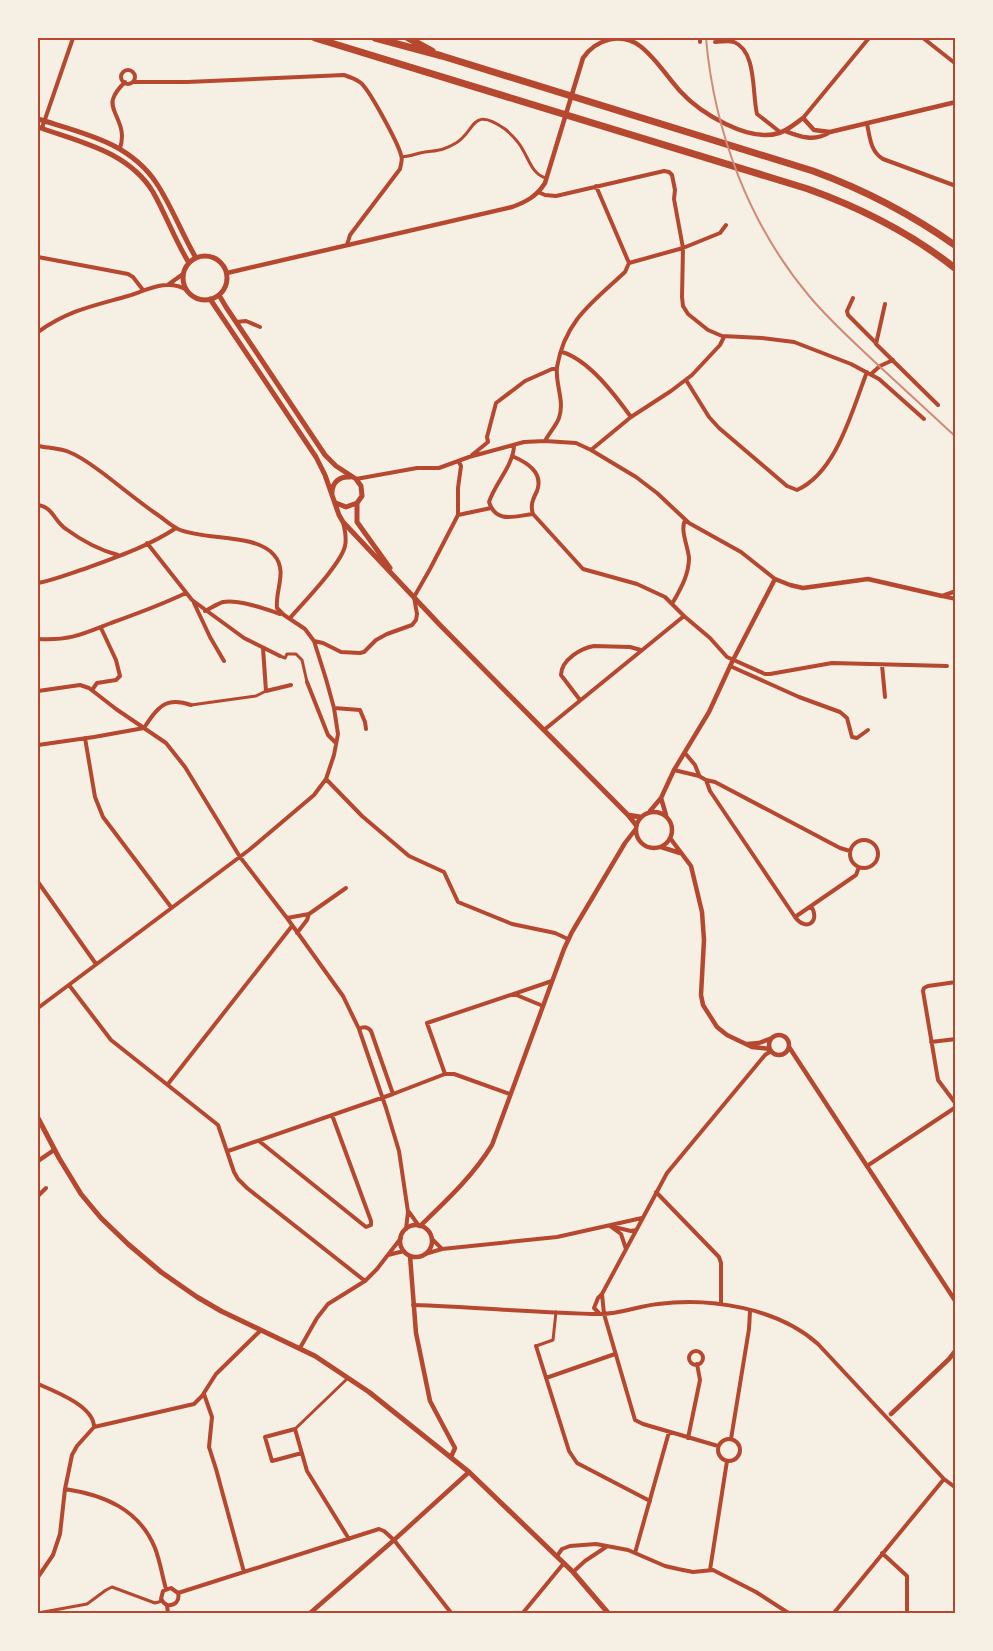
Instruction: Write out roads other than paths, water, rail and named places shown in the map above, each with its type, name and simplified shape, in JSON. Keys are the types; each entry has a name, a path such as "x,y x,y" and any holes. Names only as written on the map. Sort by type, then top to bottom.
{"highway":[{"path":"315,38 808,189 850,205 887,223 956,269"},
{"path":"375,38 442,56 828,177 895,207 956,246"},
{"path":"408,38 442,56"}],"main road":[{"path":"38,119 120,148 139,162 152,176 164,195 196,258"},
{"path":"40,128 106,151 138,172 152,190 189,263"},
{"path":"209,256 215,258 227,273 226,285 219,295 210,299 200,299 187,290 183,274 189,263 196,258 209,256"},
{"path":"219,295 325,455 361,486 362,496 357,503 346,507 335,502"},
{"path":"210,299 316,457 343,522 543,731 628,815 635,828"},
{"path":"332,495 336,481 345,477 353,478"},
{"path":"357,503 357,522 402,584"},
{"path":"628,815 640,817"},
{"path":"38,1118 54,1150 81,1194 128,1244 161,1272 197,1297 221,1311 300,1348 348,1378 452,1457 557,1556 609,1614"}],"street":[{"path":"40,128 73,38"},
{"path":"227,273 512,207 530,199 538,192 546,178 581,62 593,46 601,42 610,39 628,40 643,48 682,93 708,115 756,134 771,134 783,132 803,118 869,38"},
{"path":"922,38 956,64"},
{"path":"715,42 733,42 742,47 750,64 757,114 783,132 807,138 819,138 830,132 956,102"},
{"path":"125,82 122,74 129,70 135,76 133,82"},
{"path":"125,82 187,82 344,75 356,80 366,88 402,157 400,169 350,235 347,245"},
{"path":"120,148 123,130 112,103 125,82"},
{"path":"803,118 814,130 830,132"},
{"path":"402,157 441,151 460,140 472,124 482,120 494,123 511,134 524,151 528,163 546,178"},
{"path":"867,124 873,149 883,159 956,186"},
{"path":"538,192 556,196 664,171 669,172 672,175 675,190 674,199 683,248 683,306 688,314 708,330 724,337 752,337 797,343 851,364 879,379 924,419"},
{"path":"545,441 560,416 557,369 566,336 584,310 625,272 629,263 596,186"},
{"path":"629,263 683,248 720,233 726,225"},
{"path":"38,260 128,274 143,290"},
{"path":"38,332 56,320 82,308 168,284 183,274"},
{"path":"168,284 187,290"},
{"path":"853,298 847,311 848,315 939,405"},
{"path":"876,344 885,304"},
{"path":"236,322 246,321 260,327"},
{"path":"591,450 631,417 686,380 720,345 724,337"},
{"path":"562,352 573,356 588,368 631,417"},
{"path":"686,380 719,428 780,481 797,490 805,486 834,454 869,373 893,360"},
{"path":"353,478 417,468 439,468 469,457 488,442 487,437 495,403 525,381 557,369"},
{"path":"469,457 524,442 576,443 647,485 694,527 741,552 775,579 803,588 868,579 956,599"},
{"path":"38,446 70,452 87,461 176,528 196,534 247,542 269,550 280,564 276,605 284,615"},
{"path":"514,446 512,456 489,502 495,514 501,517 533,514"},
{"path":"512,456 531,466 539,482 531,505 533,514 584,569 637,584 656,592 710,638 727,657 765,674 832,663 947,666"},
{"path":"314,641 342,652 354,653 364,651 382,637 412,626 417,614 414,597 458,515 461,466 459,462"},
{"path":"38,505 49,509 66,530 100,549 118,555"},
{"path":"458,515 491,508"},
{"path":"672,604 687,573 688,558 682,526 685,520"},
{"path":"290,618 343,553 346,536 343,522"},
{"path":"38,583 105,562 176,528"},
{"path":"147,543 186,593 205,611 263,648 285,658 287,654 296,654 302,660 307,682 328,735 336,743"},
{"path":"419,1226 456,1191 490,1149 568,939 640,817 650,812 661,798 674,770 709,712 775,579"},
{"path":"942,596 956,591"},
{"path":"38,639 67,639 87,634 186,593"},
{"path":"192,600 224,661"},
{"path":"38,1008 240,857 314,795 326,779 338,734 334,708 314,641 305,629 284,615 228,602 222,602 205,611"},
{"path":"543,731 684,616"},
{"path":"92,690 97,683 116,680 120,676 116,660 101,628"},
{"path":"580,699 561,675 562,667 569,659 594,646 630,647 641,650"},
{"path":"263,648 266,691"},
{"path":"882,664 885,697"},
{"path":"730,666 799,697 840,712 847,718 852,737 857,738 868,730"},
{"path":"38,691 80,685 92,690 166,743 185,767 240,857 288,918 296,933 343,996 358,1029 399,1151 408,1212 406,1229 388,1255 365,1281 328,1304 300,1348"},
{"path":"38,745 144,728 157,708 177,702 191,705 256,696 291,685"},
{"path":"334,708 360,710 366,729"},
{"path":"85,738 95,797 103,817 171,907"},
{"path":"685,753 699,776"},
{"path":"674,770 715,782 840,848 850,851"},
{"path":"326,779 362,816 409,856 444,872 458,902 512,924 555,933 568,939"},
{"path":"706,780 710,792 798,921 804,924 814,920 815,914 811,906"},
{"path":"661,798 666,816 672,826 670,838 661,847"},
{"path":"650,812 666,816"},
{"path":"635,828 638,839 650,848 661,847 681,853"},
{"path":"670,838 691,866 702,912 704,940 701,995 703,1005 717,1027 729,1037 752,1047 771,1050 778,1055 784,1054 799,1062"},
{"path":"863,840 872,842 877,849 877,858 868,867 859,867 852,862 850,851 855,843 863,840"},
{"path":"625,843 641,843"},
{"path":"795,916 856,875 859,867"},
{"path":"38,882 96,964"},
{"path":"288,918 309,914 346,888"},
{"path":"296,933 309,914"},
{"path":"168,1084 292,926"},
{"path":"445,1074 427,1023 552,981"},
{"path":"866,1167 956,1105 938,1080 924,988 956,982"},
{"path":"69,985 111,1040 218,1125 234,1172 247,1188 365,1281"},
{"path":"513,994 543,1006"},
{"path":"358,1029 366,1027 371,1032 393,1094"},
{"path":"747,1044 759,1043 777,1035 788,1039 789,1047 956,1302"},
{"path":"771,1050 769,1043 772,1038"},
{"path":"931,1042 956,1039"},
{"path":"784,1054 789,1047"},
{"path":"602,1314 595,1311 594,1307 667,1173 771,1050"},
{"path":"228,1151 383,1098 445,1074 454,1074 510,1094"},
{"path":"259,1141 366,1227 369,1227 371,1221 333,1115"},
{"path":"38,1161 54,1150"},
{"path":"38,1196 46,1188"},
{"path":"656,1192 719,1257 721,1304"},
{"path":"408,1212 419,1226"},
{"path":"426,1229 429,1216"},
{"path":"401,1238 400,1243 404,1251 412,1256 442,1249 557,1238 642,1218"},
{"path":"406,1229 411,1226 426,1229 442,1249"},
{"path":"610,1226 636,1230"},
{"path":"610,1226 621,1234 626,1249"},
{"path":"425,1254 431,1246 432,1239"},
{"path":"388,1255 404,1251"},
{"path":"412,1256 416,1333 431,1405 455,1448 452,1457"},
{"path":"602,1294 602,1314 635,1420 718,1446"},
{"path":"413,1305 602,1314 619,1313 673,1302 721,1304 780,1320 805,1334 844,1371 889,1416 944,1479 956,1488"},
{"path":"731,1439 750,1311"},
{"path":"556,1312 553,1340 536,1346 569,1451 573,1459 591,1471 650,1501"},
{"path":"38,1577 52,1555 60,1534 65,1489 74,1450 94,1427 194,1404 216,1374 262,1330"},
{"path":"889,1416 950,1359 956,1350"},
{"path":"546,1378 615,1354"},
{"path":"950,1359 956,1356"},
{"path":"688,1438 700,1380 698,1364"},
{"path":"302,1454 272,1461 265,1437 295,1429 348,1378"},
{"path":"38,1384 63,1395 81,1407 93,1419 94,1427"},
{"path":"204,1393 212,1417 209,1447 244,1572"},
{"path":"295,1429 307,1471 349,1539"},
{"path":"635,1553 669,1432"},
{"path":"718,1446 725,1439 737,1442 740,1452 736,1458 727,1461"},
{"path":"718,1446 719,1455 727,1461"},
{"path":"710,1570 727,1461"},
{"path":"309,1614 469,1472"},
{"path":"832,1614 944,1479"},
{"path":"65,1489 91,1493 104,1498 122,1508 135,1519 153,1544 166,1589"},
{"path":"178,1593 379,1529 394,1540 452,1614"},
{"path":"557,1556 570,1546 591,1544 621,1548 678,1569 693,1572 710,1570 756,1592 790,1614"},
{"path":"573,1572 606,1546"},
{"path":"882,1553 907,1576 907,1614"},
{"path":"522,1614 564,1563"},
{"path":"38,1613 87,1604 112,1587 155,1603 162,1601"},
{"path":"171,1588 178,1593 179,1598 172,1605 167,1605 162,1601 162,1593 166,1589 171,1588"},
{"path":"167,1605 168,1614"}],"railway":[{"path":"706,38 710,73 726,142 752,208 769,239 788,269 826,315 956,437"}]}
